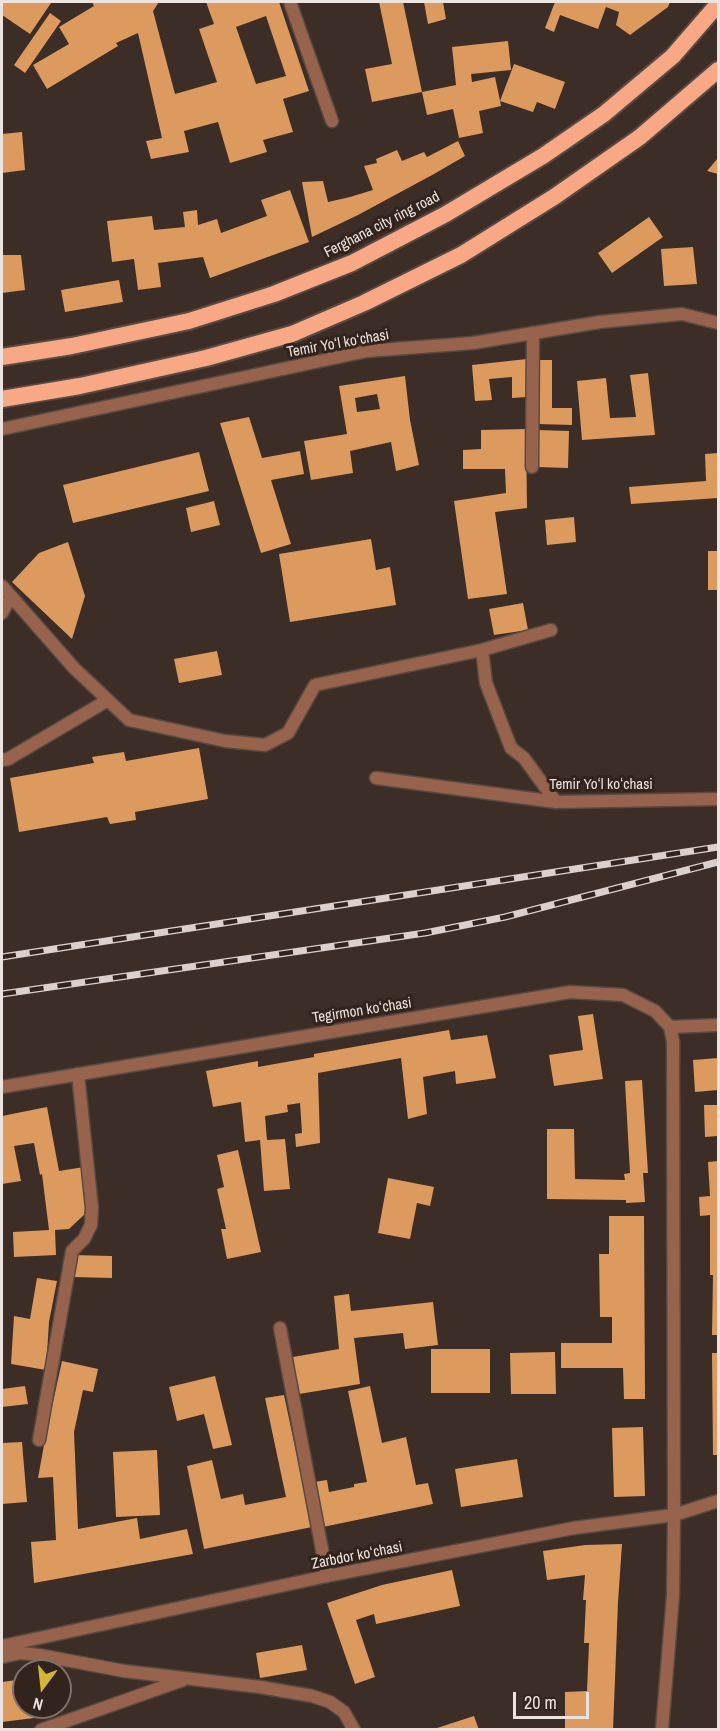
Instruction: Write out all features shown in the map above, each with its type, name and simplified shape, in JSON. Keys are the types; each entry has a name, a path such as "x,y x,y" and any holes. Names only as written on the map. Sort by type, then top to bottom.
{"highway":[{"name":"Ferghana city ring road","path":"2,357 189,321 274,294 352,263 446,214 543,156 604,114 673,56 718,4"},
{"path":"2,399 80,386 206,358 292,334 364,303 461,255 554,197 640,137 718,70"}],"street":[{"path":"290,2 332,121"},
{"name":"Temir Yoʻl koʻchasi","path":"2,429 367,351 473,343 600,322 682,314 718,323"},
{"path":"532,467 533,333"},
{"path":"2,586 74,668 129,720 225,741 266,745 288,733 315,685 482,650 551,630"},
{"path":"2,613 11,596"},
{"path":"482,650 486,683 511,748 524,758 556,802"},
{"path":"2,760 8,759 108,700"},
{"name":"Temir Yoʻl koʻchasi","path":"376,778 556,802 718,799"},
{"name":"Tegirmon koʻchasi","path":"2,1087 570,992 623,995 655,1011 670,1027"},
{"path":"662,1730 673,1595 674,1515 673,1041 670,1027 718,1025"},
{"path":"39,1440 72,1251 84,1239 91,1226 92,1208 78,1074"},
{"path":"280,1328 327,1576"},
{"name":"Zarbdor koʻchasi","path":"2,1646 327,1576 574,1528 674,1515 718,1501"},
{"path":"2,1657 21,1653 39,1655 124,1671 260,1687 312,1696 330,1702 344,1713 354,1730"},
{"path":"42,1730 187,1679"}],"building":[{"path":"2,2 51,3 30,34 2,15"},
{"path":"92,2 159,2 153,11 175,94 217,82 199,29 214,24 206,2 279,2 309,91 283,99 293,132 263,140 267,152 230,163 218,122 184,131 189,152 151,159 146,141 162,138 138,33 116,43 118,46 47,89 33,65 69,44 59,27 94,6","holes":["266,16 286,76 256,84 236,27"]},
{"path":"379,2 403,2 422,92 372,102 365,69 392,64"},
{"path":"424,2 443,2 446,19 428,24"},
{"path":"555,2 670,2 668,7 630,35 616,25 619,12 606,7 598,29 560,15 554,32 545,28"},
{"path":"50,13 61,21 25,73 14,65"},
{"path":"508,41 511,70 471,74 472,82 495,77 500,101 501,106 479,111 483,133 459,138 453,109 427,115 422,92 456,85 452,47"},
{"path":"514,64 565,82 555,109 537,102 533,112 500,101"},
{"path":"22,132 25,170 2,173 2,134"},
{"path":"458,141 465,156 358,215 312,237 302,182 323,181 328,202 350,197 373,190 364,166 377,163 376,159 397,150 402,161 424,152 427,157"},
{"path":"718,158 718,174 707,171"},
{"path":"290,190 309,242 210,278 203,257 158,263 161,287 138,290 134,259 112,262 107,221 152,216 154,230 185,227 183,212 197,210 198,225 217,219 221,233 267,216 261,200"},
{"path":"649,217 663,237 612,273 598,253"},
{"path":"693,247 697,284 664,286 661,249"},
{"path":"2,255 21,255 25,290 2,293"},
{"path":"119,280 123,302 65,312 61,290"},
{"path":"527,359 526,397 512,398 512,377 489,379 492,400 475,401 472,365"},
{"path":"538,360 552,360 552,408 572,408 572,425 537,424"},
{"path":"648,373 655,435 582,440 577,381 606,378 610,418 636,417 630,375"},
{"path":"405,376 410,420 419,465 396,471 391,442 350,451 353,473 311,480 304,441 347,434 339,386","holes":["377,394 380,409 357,412 355,398"]},
{"path":"249,417 262,458 300,451 304,474 271,480 291,544 261,553 220,423"},
{"path":"526,429 527,508 495,512 507,594 468,599 454,501 506,493 505,469 463,469 463,450 481,449 481,430"},
{"path":"537,430 569,431 568,468 537,467"},
{"path":"199,452 209,491 73,523 63,485"},
{"path":"718,453 718,498 631,504 629,487 706,481 705,454"},
{"path":"214,501 220,525 191,532 186,508"},
{"path":"574,517 576,542 547,545 545,520"},
{"path":"371,539 376,570 390,567 396,605 290,622 279,554"},
{"path":"68,542 85,596 72,639 12,582 39,553"},
{"path":"708,551 718,551 718,590 708,590"},
{"path":"523,603 528,630 494,635 489,609"},
{"path":"217,651 222,675 179,683 174,659"},
{"path":"199,748 208,799 135,812 136,820 110,824 107,817 19,832 10,778 94,763 92,757 124,752 126,761"},
{"path":"593,1014 603,1079 554,1086 549,1055 583,1050 578,1016"},
{"path":"449,1030 451,1040 487,1035 496,1078 456,1084 455,1071 423,1077 427,1114 408,1119 401,1058 318,1073 320,1143 296,1147 295,1134 302,1133 300,1103 287,1105 288,1112 265,1116 267,1140 285,1139 290,1189 264,1191 260,1140 245,1142 241,1102 213,1107 206,1071 258,1061 258,1067 314,1057 314,1054"},
{"path":"718,1058 718,1090 695,1092 693,1060"},
{"path":"642,1080 648,1173 643,1173 645,1202 547,1199 547,1129 574,1129 575,1179 625,1180 624,1174 630,1173 625,1081"},
{"path":"704,1105 718,1105 718,1136 705,1137"},
{"path":"47,1107 59,1171 84,1167 86,1213 69,1229 55,1230 56,1255 14,1257 13,1232 49,1230 42,1174 40,1175 34,1143 14,1146 21,1181 2,1184 2,1116"},
{"path":"238,1150 261,1252 227,1259 221,1229 226,1229 217,1189 224,1187 217,1155"},
{"path":"718,1161 718,1335 712,1335 713,1275 710,1275 710,1215 700,1216 699,1197 710,1196 708,1162"},
{"path":"388,1178 434,1187 430,1206 417,1203 410,1239 378,1233"},
{"path":"609,1216 644,1216 645,1399 624,1399 623,1368 561,1368 561,1343 612,1343 612,1317 600,1317 599,1254 609,1254"},
{"path":"73,1255 112,1256 112,1278 73,1277"},
{"path":"37,1278 57,1281 49,1322 46,1370 11,1364 14,1316 30,1319"},
{"path":"349,1294 351,1311 433,1302 438,1345 405,1349 403,1333 354,1338 360,1384 299,1394 293,1357 339,1349 334,1296"},
{"path":"431,1349 490,1349 490,1393 431,1393"},
{"path":"555,1352 556,1394 511,1394 510,1353"},
{"path":"712,1353 718,1353 718,1455 713,1455"},
{"path":"62,1361 98,1369 93,1392 83,1390 74,1432 78,1529 137,1518 140,1539 187,1529 193,1554 34,1583 31,1542 56,1540 53,1477 38,1478"},
{"path":"215,1376 232,1445 213,1449 204,1414 177,1421 169,1387"},
{"path":"25,1386 28,1404 2,1407 2,1389"},
{"path":"370,1386 382,1443 406,1437 416,1485 428,1483 433,1504 323,1527 314,1482 327,1480 329,1492 367,1482 348,1391"},
{"path":"284,1395 312,1527 204,1549 187,1466 212,1460 221,1499 243,1494 245,1505 286,1497 265,1398"},
{"path":"643,1427 645,1496 614,1497 612,1428"},
{"path":"22,1442 27,1502 2,1504 2,1443"},
{"path":"157,1450 160,1515 116,1517 113,1452"},
{"path":"517,1459 523,1497 461,1507 455,1469"},
{"path":"622,1544 613,1730 565,1730 565,1692 587,1691 589,1643 584,1643 585,1575 547,1580 543,1551 585,1545"},
{"path":"452,1570 460,1606 376,1624 374,1614 356,1620 375,1677 355,1684 327,1603 382,1585"},
{"path":"302,1645 307,1670 260,1678 256,1653"},
{"path":"12,1681 12,1719 26,1719 2,1722 2,1682"},
{"path":"474,1716 479,1730 434,1730 434,1729"}],"railway":[{"path":"2,957 718,847"},
{"path":"2,994 425,933 505,917 718,862"}]}
